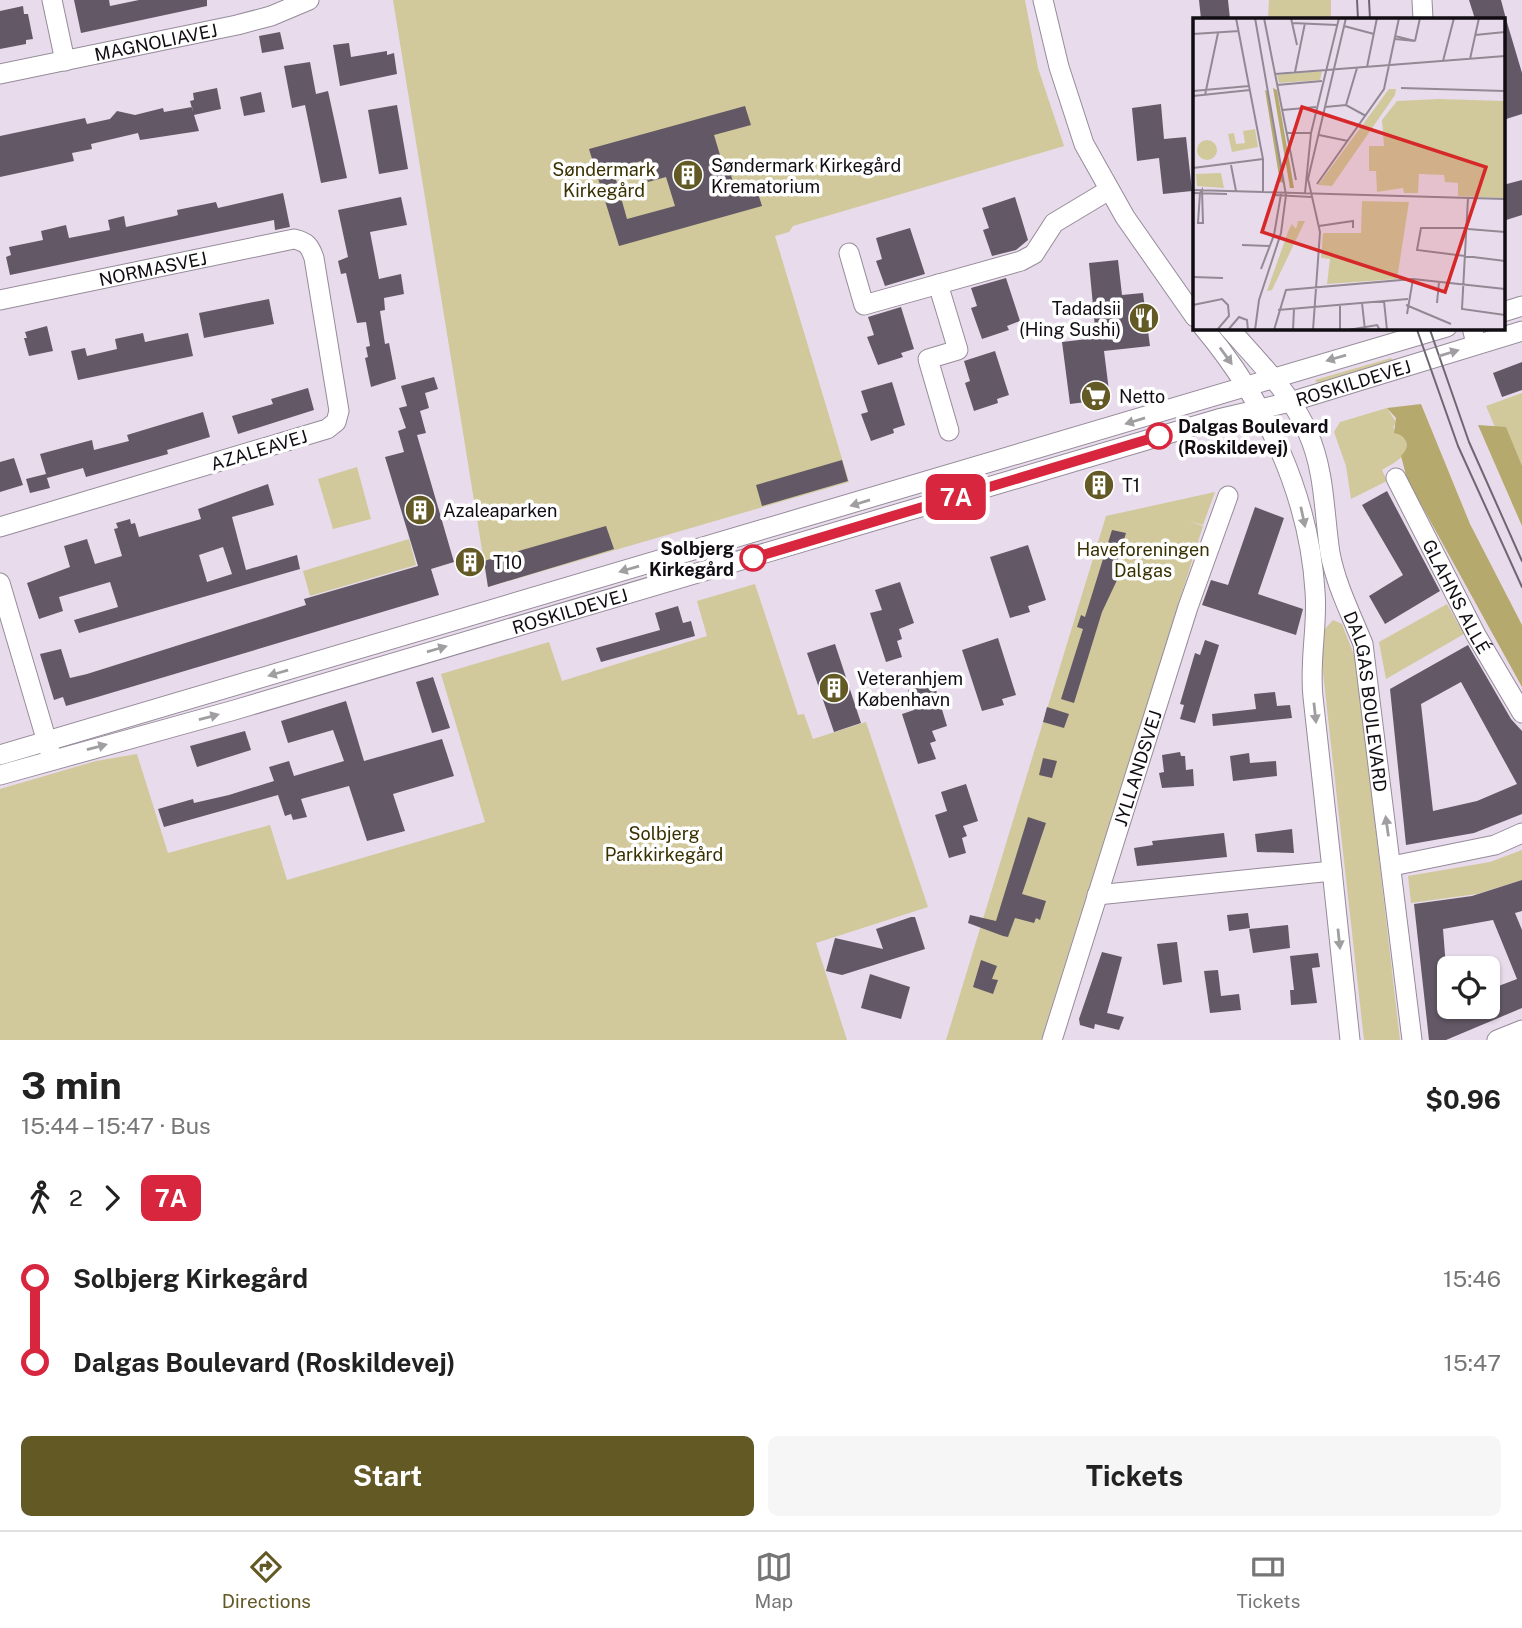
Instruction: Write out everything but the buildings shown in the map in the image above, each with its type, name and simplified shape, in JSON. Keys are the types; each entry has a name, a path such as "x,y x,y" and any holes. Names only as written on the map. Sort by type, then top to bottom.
{"street":[{"path":"52,0 65,61"},
{"name":"MAGNOLIAVEJ","path":"0,74 65,61 309,0"},
{"path":"1043,0 1067,97 1084,144 1108,190 1193,314"},
{"path":"1422,0 1423,18"},
{"path":"849,253 864,305 1021,261 1034,254 1054,223 1108,190"},
{"name":"NORMASVEJ","path":"0,300 294,239 303,241"},
{"name":"AZALEAVEJ","path":"0,527 327,429 336,422 339,411 314,258 310,246 303,241"},
{"path":"1156,258 1193,290"},
{"path":"938,284 958,350 928,359 949,431"},
{"path":"1504,312 1522,306"},
{"name":"DALGAS BOULEVARD","path":"1204,329 1261,409 1290,477 1306,526 1316,593 1312,682 1350,1040"},
{"name":"DALGAS BOULEVARD","path":"1230,329 1290,402 1308,433 1320,471 1331,556 1338,583 1363,644 1412,1040"},
{"name":"ROSKILDEVEJ","path":"0,775 49,750 343,654 1440,329"},
{"name":"ROSKILDEVEJ","path":"0,755 49,750 348,676 1290,402 1474,336 1522,331"},
{"name":"GLAHNS ALLÉ","path":"1396,478 1476,635 1522,713"},
{"name":"JYLLANDSVEJ","path":"1052,1040 1188,607 1228,496"},
{"path":"812,516 819,538"},
{"path":"0,583 49,750"},
{"path":"397,638 403,659"},
{"path":"343,654 348,676"},
{"path":"1392,866 1495,845 1522,833"},
{"path":"1097,895 1332,872"},
{"path":"1497,1040 1522,1030"}],"green space":[{"name":"Søndermark Kirkegård","path":"393,0 1025,0 1038,68 1064,146 793,226 789,232 775,236 849,482 488,587"},
{"path":"1269,0 1331,0 1331,18 1268,18"},
{"path":"1391,358 1393,360 1385,364 1319,385 1315,380"},
{"path":"1522,393 1522,491 1486,406"},
{"path":"1387,408 1396,422 1393,428 1405,438 1406,449 1401,458 1382,470 1387,481 1351,499 1346,466 1334,432 1340,422"},
{"path":"357,467 371,519 333,529 318,479"},
{"name":"Haveforeningen Dalgas","path":"1215,492 1203,525 1189,521 1203,526 1041,1040 946,1040 1106,516"},
{"path":"409,539 416,565 310,596 303,571"},
{"name":"Solbjerg Parkkirkegård","path":"755,584 798,715 804,714 813,739 866,722 928,907 816,943 847,1040 0,1040 0,789 96,761 137,754 168,853 270,825 287,880 485,822 441,674 549,642 562,681 707,636 697,601"},
{"path":"1447,604 1464,634 1386,679 1379,642"},
{"path":"1333,620 1342,624 1356,660 1400,1040 1364,1040 1322,664 1324,630"},
{"path":"1522,850 1522,880 1477,894 1411,903 1408,876 1490,862"}],"shaded area":[{"path":"1421,404 1470,524 1522,625 1522,687 1407,479 1401,456 1407,445 1402,436 1394,433 1396,418 1387,408"},
{"path":"1478,425 1506,427 1522,466 1522,526"}],"tram line":[{"path":"1357,0 1358,18"},
{"path":"1369,0 1370,18"},
{"path":"1417,329 1458,446 1522,587"},
{"path":"1430,329 1469,442 1522,561"}],"bus line":[{"name":"7A","path":"753,558 1159,436"}],"place":[{"name":"Søndermark Kirkegård Krematorium","path":"688,175"},
{"name":"Tadadsii (Hing Sushi)","path":"1144,318"},
{"name":"Netto","path":"1096,396"},
{"name":"Dalgas Boulevard (Roskildevej)","path":"1159,436"},
{"name":"T1","path":"1099,485"},
{"name":"Azaleaparken","path":"420,510"},
{"name":"Solbjerg Kirkegård","path":"753,558"},
{"name":"T10","path":"470,562"},
{"name":"Veteranhjem København","path":"834,688"}]}
